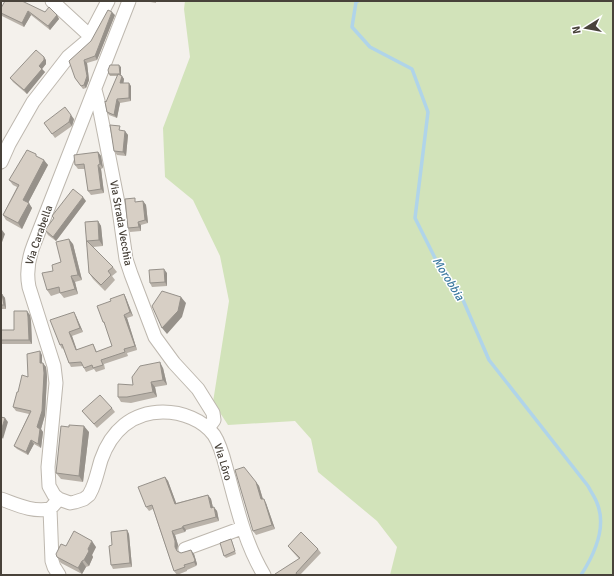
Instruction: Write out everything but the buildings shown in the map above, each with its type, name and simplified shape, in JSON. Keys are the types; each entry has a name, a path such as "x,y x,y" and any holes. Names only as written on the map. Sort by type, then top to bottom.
{"street":[{"path":"52,1 90,35"},
{"path":"1,162 9,144 33,102 68,57 83,45 108,1"},
{"name":"Via Carabella","path":"54,504 48,482 56,376 30,287 27,268 34,244 129,1"},
{"name":"Via Strada Vecchia","path":"95,90 118,204 126,259 130,274 155,338 174,363 198,390 213,413 214,420 208,428"},
{"name":"Via Lôro","path":"1,499 39,511 54,504 76,502 89,495 95,482 100,462 109,442 119,429 132,419 147,414 174,413 190,418 208,428 218,443 242,528 251,551 264,575"},
{"path":"54,504 52,561 59,575"},
{"path":"185,549 242,528"}],"green space":[{"path":"185,1 613,1 613,575 390,575 397,547 377,521 318,472 311,439 295,421 228,425 213,402 229,301 220,256 193,200 165,177 163,128 190,57 184,9"}],"waterway":[{"name":"Morobbia","path":"358,1 356,2 352,27 370,47 412,69 428,112 415,218 435,258 460,293 489,360 588,486 596,501 600,512 600,531 594,550 581,575"}]}
